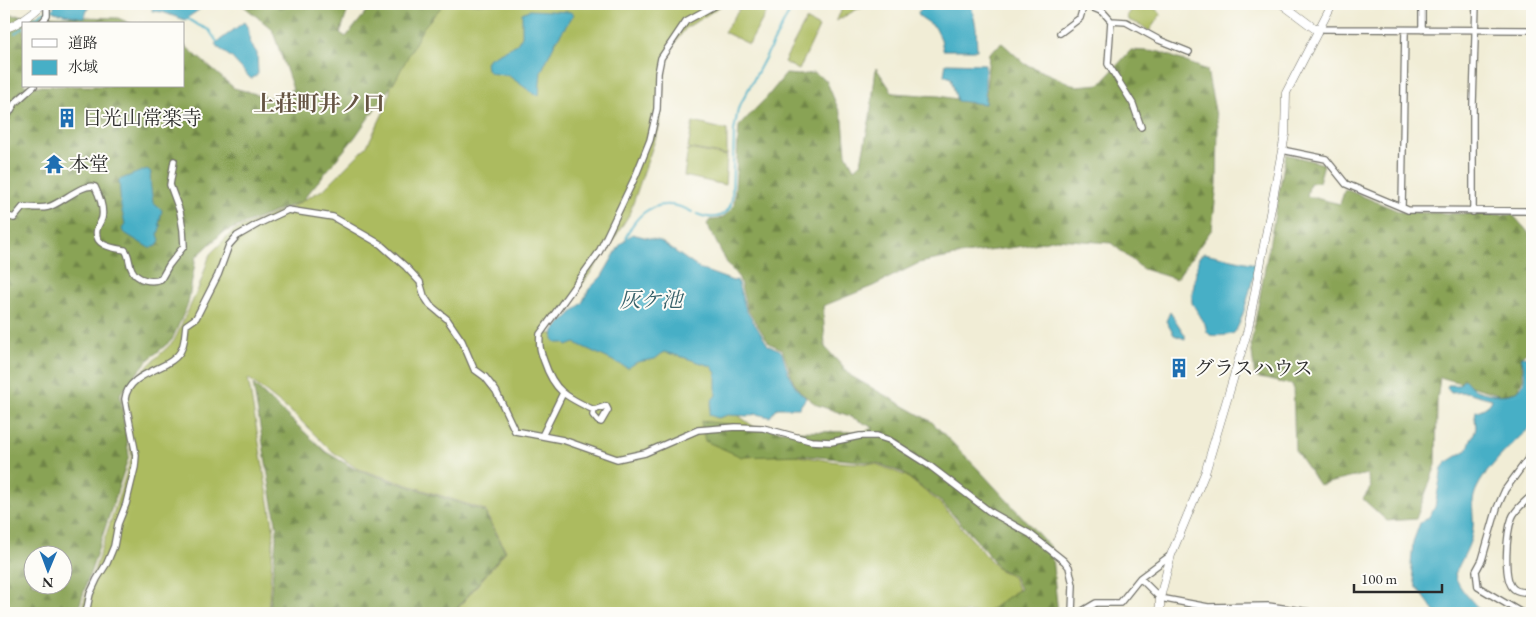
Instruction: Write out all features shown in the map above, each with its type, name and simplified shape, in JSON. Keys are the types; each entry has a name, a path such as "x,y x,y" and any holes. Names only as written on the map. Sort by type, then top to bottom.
{"street":[{"path":"4,29 30,16 43,4"},
{"path":"43,22 47,16 47,4"},
{"path":"594,410 562,393 554,384 539,346 540,334 599,252 636,175 650,140 657,109 658,73 661,58 686,21 717,4"},
{"path":"1060,33 1080,18 1084,4 1104,12 1111,21 1108,64 1133,104 1141,127"},
{"path":"1282,4 1319,30 1532,30"},
{"path":"1160,613 1160,598 1171,555 1205,473 1248,329 1285,135 1286,93 1332,4"},
{"path":"1422,4 1422,30"},
{"path":"1473,212 1473,104 1476,4"},
{"path":"1111,21 1126,22 1159,40 1188,52"},
{"path":"1402,207 1405,30"},
{"path":"4,122 14,103 32,88"},
{"path":"1282,150 1326,159 1346,184 1408,210 1532,211"},
{"path":"4,215 14,218 23,207 47,207 57,204 87,186 95,188 101,202 102,213 102,219 97,228 96,236 109,247 125,250 129,256 132,271 142,278 156,282 161,279 184,246 184,230 180,212 170,185 174,161"},
{"path":"86,613 90,594 114,546 118,524 126,504 135,467 136,455 125,399 126,392 138,378 175,358 182,349 186,325 196,318 233,240 258,224 288,210 333,217 389,251 420,282 424,296 430,305 447,319 462,341 474,369 485,377 496,391 515,431 563,440 617,459 645,453 698,430 736,426 763,428 811,441 831,442 860,436 877,436 889,440 930,466 989,511 1030,534 1064,561 1069,567 1073,586 1072,613"},
{"path":"542,436 562,393"},
{"path":"1522,613 1478,586 1476,572 1482,560 1496,508 1505,490 1532,453"},
{"path":"1532,495 1512,517 1506,569 1507,578 1514,589 1532,592"},
{"path":"1079,613 1096,603 1120,603 1140,578 1171,555"},
{"path":"1140,578 1160,598 1215,607 1238,605 1268,606 1317,613"},
{"path":"1215,607 1222,613"}],"green space":[{"path":"241,4 350,4 340,33 346,37 373,4 444,4 423,28 396,79 355,137 302,201 222,233 196,257 188,304 172,340 148,360 120,394 129,456 77,613 4,613 4,15 118,18 127,22 22,22 22,88 185,88 185,46 234,88 271,98 293,89 272,29"},
{"path":"428,4 724,4 686,28 667,53 659,128 629,215 603,256 546,333 661,349 716,364 723,404 781,447 799,456 838,462 876,464 906,476 941,504 998,569 1013,577 1018,589 989,613 454,613 506,551 485,510 356,468 329,449 296,416 248,378 274,531 268,613 80,613 132,457 122,395 130,383 174,341 199,287 210,254 233,231 289,208 324,189 367,146 387,105 397,58"},
{"path":"743,4 771,4 749,44 724,32"},
{"path":"845,4 877,4 861,7 836,21"},
{"path":"1135,4 1150,6 1161,14 1149,31 1141,25 1128,20 1127,15"},
{"path":"806,20 819,27 799,70 784,62"},
{"path":"1002,43 1025,64 1076,86 1100,84 1131,50 1160,52 1207,70 1218,126 1217,184 1212,229 1176,279 1143,269 1111,243 1056,239 919,263 873,286 823,306 825,347 851,376 932,422 1051,548 1058,613 986,613 1020,589 1014,576 998,568 987,552 941,502 903,473 877,463 800,455 742,457 705,441 701,421 784,431 861,432 874,428 847,415 817,405 801,393 793,381 782,349 769,343 747,309 739,278 727,263 707,224 710,220 724,216 734,205 739,126 786,74 814,73 826,80 843,120 846,154 854,169 861,163 870,117 876,68 893,93 939,96 985,104 989,53"},
{"path":"693,122 727,130 727,155 688,148"},
{"path":"688,149 727,156 725,185 684,176"},
{"path":"1286,154 1324,164 1319,182 1310,183 1307,196 1340,204 1345,189 1401,212 1513,215 1528,232 1532,240 1532,348 1521,356 1523,378 1518,391 1502,395 1440,377 1437,402 1436,465 1416,519 1387,521 1363,499 1371,487 1367,474 1319,485 1295,450 1293,385 1255,377 1251,344"},
{"path":"253,384 326,452 355,469 484,511 505,551 453,613 269,613 277,529"}],"water":[{"path":"54,4 88,4 89,6 84,18 54,12"},
{"path":"153,4 205,4 185,20 162,12 152,11"},
{"path":"927,4 971,4 976,27 977,50 943,50 941,39 935,27 919,16 918,12"},
{"path":"529,10 570,12 574,14 556,41 541,72 539,95 534,94 509,76 490,73 486,63 488,59 517,44 522,36 522,13"},
{"path":"244,22 248,28 250,43 257,53 258,74 251,79 232,58 215,44"},
{"path":"946,63 985,64 985,104 957,101 951,78 944,75"},
{"path":"147,169 151,172 150,184 153,203 162,210 158,234 160,240 157,246 149,248 123,232 122,229 125,224 121,207 119,180"},
{"name":"灰ケ池","path":"632,234 660,241 700,269 733,281 737,280 746,310 768,345 780,350 797,389 806,398 799,408 777,408 770,417 756,414 748,416 728,415 718,418 709,415 712,400 716,395 716,373 711,366 664,352 655,359 637,362 628,368 575,343 567,346 564,343 557,343 553,339 554,330 582,303 589,289 602,276 620,245"},
{"path":"1204,253 1255,264 1244,311 1237,329 1232,334 1222,336 1210,335 1192,303 1198,261 1199,257"},
{"path":"1170,312 1185,335 1185,339 1174,335 1166,321"},
{"path":"1521,356 1532,357 1532,426 1499,458 1477,487 1473,500 1471,539 1455,574 1462,590 1482,613 1436,613 1416,586 1411,565 1413,542 1420,523 1428,518 1435,507 1442,468 1446,463 1467,450 1476,428 1476,411 1486,407 1492,399 1466,392 1451,393 1447,388 1448,385 1459,385 1464,379 1474,389 1482,392 1496,395 1511,394 1521,387 1524,380"}],"waterway":[{"path":"31,22 42,13 55,9"},
{"path":"697,214 708,217 719,216 724,214 730,206 732,199 734,131 738,109 791,9"},
{"path":"185,17 209,30 217,42"},
{"path":"15,33 22,28"},
{"path":"629,240 626,237 631,227 645,212 653,208 661,205 671,205 692,212"}],"place":[{"name":"日光山常楽寺","path":"67,118"},
{"name":"本堂","path":"54,164"},
{"name":"グラスハウス","path":"1179,368"}],"district":[{"name":"上荘町井ノ口","path":"319,103"}]}
